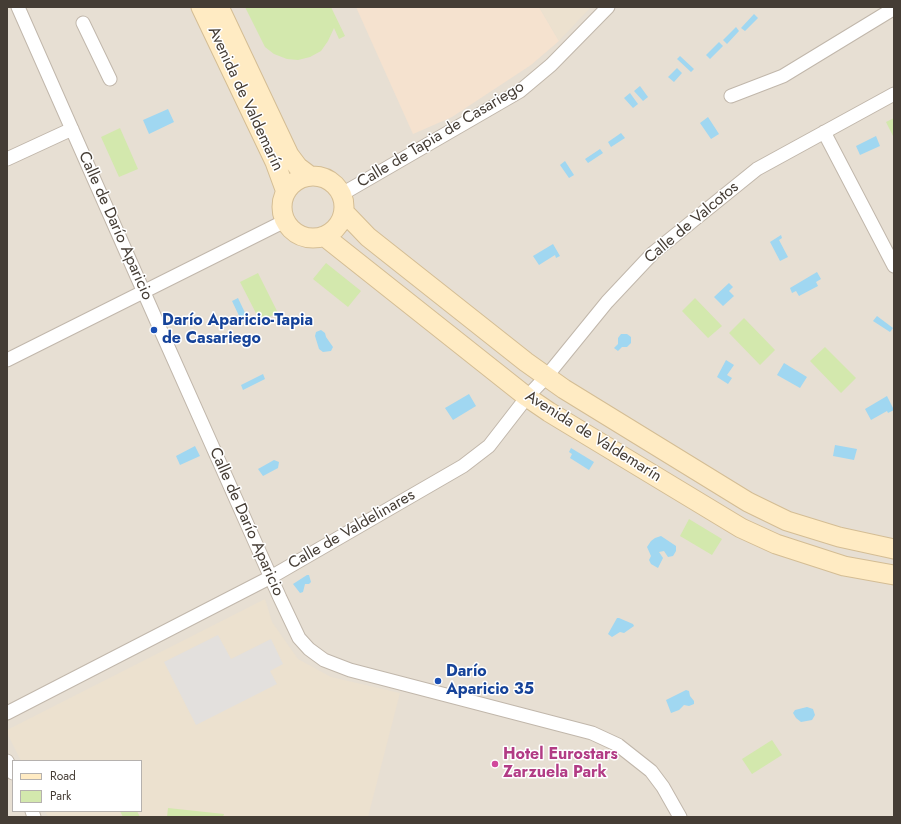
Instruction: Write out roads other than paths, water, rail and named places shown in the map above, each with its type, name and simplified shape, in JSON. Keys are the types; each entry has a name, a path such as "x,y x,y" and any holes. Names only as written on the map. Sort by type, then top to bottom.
{"street":[{"name":"Calle de Darío Aparicio","path":"18,7 299,638 309,649 324,660 350,670 592,733 618,745 650,771 663,787 680,817"},
{"name":"Avenida de Valdemarín","path":"201,7 275,162 286,192"},
{"name":"Avenida de Valdemarín","path":"219,7 289,155 298,167 310,176"},
{"name":"Calle de Tapia de Casariego","path":"343,203 520,91 551,65 608,7"},
{"path":"731,96 782,76 893,9"},
{"path":"83,23 110,79"},
{"name":"Calle de Valcotos","path":"527,397 546,377 607,302 653,253 757,169 894,94"},
{"path":"7,159 72,129"},
{"path":"824,132 894,266"},
{"path":"310,176 323,178 331,182 343,203 339,226 333,232 324,236 312,238 298,234 285,220 282,210 286,192 296,181 310,176"},
{"name":"Avenida de Valdemarín","path":"343,203 368,237 546,377 564,389 748,502 787,521 839,537 894,549"},
{"path":"7,360 285,220"},
{"name":"Avenida de Valdemarín","path":"324,236 527,397 549,412 741,528 776,544 844,566 894,575"},
{"name":"Calle de Valdelinares","path":"7,713 271,577 464,466 489,446 527,397"},
{"path":"7,761 12,771"}],"water":[{"path":"754,14 758,18 745,31 741,28"},
{"path":"736,27 739,31 727,44 723,40"},
{"path":"719,42 723,46 710,59 706,55"},
{"path":"680,56 694,69 691,72 677,59"},
{"path":"677,68 682,73 674,82 668,77"},
{"path":"640,86 648,97 643,101 634,91"},
{"path":"630,93 638,104 633,108 624,98"},
{"path":"168,109 174,122 149,134 143,120"},
{"path":"708,117 719,134 711,139 700,123"},
{"path":"621,133 625,138 611,147 608,142"},
{"path":"876,136 880,146 860,155 856,146"},
{"path":"600,149 603,153 588,163 585,159"},
{"path":"565,161 574,175 569,178 560,165"},
{"path":"781,235 782,238 779,240 788,257 780,261 770,242"},
{"path":"553,244 560,256 556,258 555,255 539,265 533,256"},
{"path":"817,272 821,279 816,282 818,286 799,296 796,291 792,293 790,288"},
{"path":"729,283 733,287 729,291 734,296 723,306 714,297"},
{"path":"238,298 248,319 242,322 232,301"},
{"path":"877,316 893,328 890,332 873,321"},
{"path":"321,330 325,333 333,347 331,351 323,352 319,349 315,336 316,332"},
{"path":"621,334 627,334 631,337 631,343 627,347 622,347 618,351 614,348 618,344 618,338"},
{"path":"726,360 734,365 727,375 732,378 728,384 717,377"},
{"path":"784,363 807,377 800,388 777,375"},
{"path":"263,374 265,379 243,390 241,385"},
{"path":"469,394 476,406 453,420 445,408"},
{"path":"887,396 894,410 888,413 887,411 871,420 865,409"},
{"path":"835,445 857,449 854,460 833,456"},
{"path":"195,446 200,456 180,465 176,456"},
{"path":"571,448 594,462 589,470 570,458 572,454 569,452"},
{"path":"274,460 279,462 278,468 263,476 258,469"},
{"path":"661,536 676,546 676,551 673,556 668,557 664,551 659,552 663,558 658,568 651,564 649,560 651,556 647,547 651,541"},
{"path":"309,575 311,582 309,584 305,584 303,592 300,593 293,584"},
{"path":"617,618 633,624 634,626 624,633 620,632 612,637 608,634"},
{"path":"686,690 689,691 694,704 689,706 684,705 679,710 671,713 666,700"},
{"path":"807,707 813,709 815,715 812,720 801,722 793,713 795,710"}],"place":[{"name":"Darío Aparicio-Tapia de Casariego","path":"154,330"},
{"name":"Darío Aparicio 35","path":"438,681"},
{"name":"Hotel Eurostars Zarzuela Park","path":"495,764"}]}
